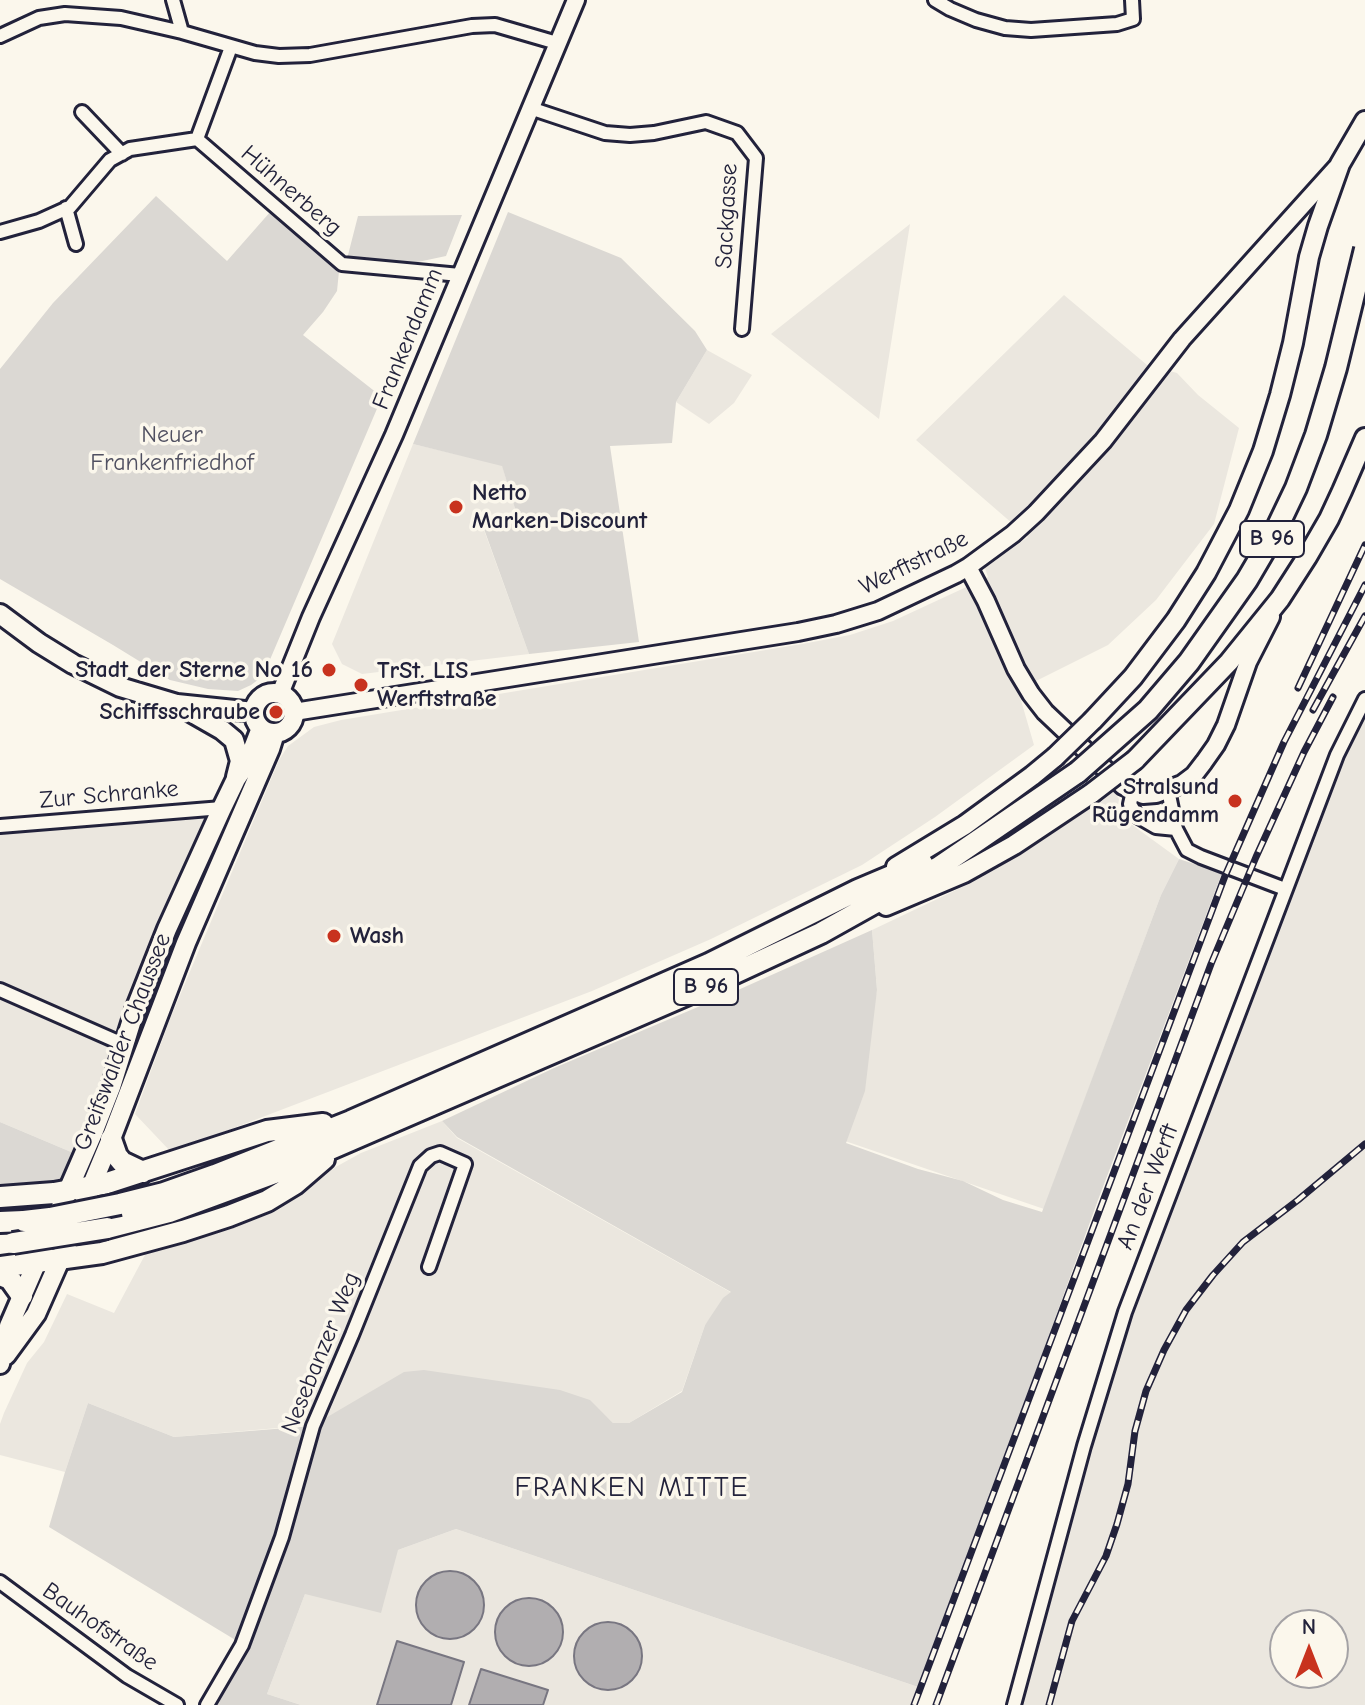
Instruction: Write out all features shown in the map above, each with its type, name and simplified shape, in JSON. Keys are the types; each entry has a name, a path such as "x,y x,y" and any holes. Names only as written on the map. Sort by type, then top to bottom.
{"highway":[{"name":"B 96","path":"7,1243 107,1228 211,1198 336,1148 642,1015 821,933 939,867 1078,772 1148,710 1189,662 1247,580 1274,534 1316,435 1365,249"},
{"name":"B 96","path":"0,1222 50,1218 120,1204 203,1180 351,1121 709,964 858,890 942,855 1002,825"},
{"path":"0,1197 91,1187 267,1131 351,1121"},
{"path":"111,1139 122,1162 143,1172"},
{"path":"0,1267 102,1253 229,1216 267,1201 295,1184 336,1148"},
{"path":"0,1275 10,1279 22,1296"}],"main road":[{"name":"Werftstraße","path":"1340,164 1365,121"},
{"path":"858,890 965,825 1055,757 1133,677 1176,620 1206,573 1239,510 1259,461 1293,343 1313,241 1340,164"},
{"path":"821,933 964,873 1014,845 1135,760 1229,662 1280,599 1329,519 1365,438"},
{"path":"0,614 39,643 120,687 283,731 293,720 290,701 274,693 263,697 255,706 263,724"},
{"path":"177,704 234,740 240,761 236,779"},
{"name":"Greifswalder Chaussee","path":"1,1362 9,1326 111,1087 135,1010 167,929 263,724"},
{"name":"Greifswalder Chaussee","path":"1,1362 36,1314 111,1139 186,943 261,770 263,724"}],"street":[{"path":"173,0 182,32"},
{"name":"Frankendamm","path":"280,694 311,617 394,435 576,0"},
{"path":"935,0 964,15 1005,28 1031,30 1117,24 1133,19 1132,0"},
{"path":"0,36 39,18 65,14 121,18 255,53 279,56 310,55 472,26 495,25 557,43"},
{"path":"0,232 39,221 66,208 110,160 130,149 197,139 231,47"},
{"name":"Sackgasse","path":"530,108 605,133 654,133 706,122 737,133 756,158 742,329"},
{"path":"82,112 122,154"},
{"name":"Hühnerberg","path":"197,139 342,264 460,275"},
{"name":"Werftstraße","path":"294,712 836,624 878,611 968,567 1036,513 1103,441 1182,339 1340,164"},
{"path":"66,208 76,244"},
{"path":"968,567 1031,694 1045,712 1123,786 1143,795 1156,794 1182,784 1194,775 1216,745 1248,662 1280,599"},
{"name":"An der Werft","path":"1014,1705 1084,1446 1125,1312 1337,755 1365,699"},
{"path":"1168,790 1176,829 1187,850 1285,889"},
{"path":"1133,791 1130,804 1137,816 1156,827 1176,829"},
{"name":"Zur Schranke","path":"0,826 222,808"},
{"path":"0,990 125,1045"},
{"name":"Nesebanzer Weg","path":"207,1705 242,1645 282,1537 313,1426 420,1166 440,1153 465,1164 429,1267"},
{"name":"Bauhofstraße","path":"0,1582 127,1676 177,1705"}],"shaded area":[{"path":"910,224 879,419 771,334"},
{"path":"1064,295 1147,365 1177,373 1198,395 1239,428 1214,524 1156,600 1108,645 1018,690 1034,745 935,817 862,865 711,939 592,991 171,1152 135,1114 170,1019 279,760 288,746 314,727 341,720 850,635 893,621 988,577 985,568 1028,537 916,440"},
{"path":"707,350 752,375 734,403 709,424 676,402"},
{"path":"413,444 502,465 517,515 484,530 529,654 362,674 342,664 332,644"},
{"path":"1365,699 1365,1705 1014,1705 1125,1312"},
{"path":"1112,789 1119,799 1117,812 1179,859 1161,895 1044,1209 845,1141 877,990 872,930 973,882"},
{"path":"222,808 83,1157 0,1122 0,826"},
{"path":"442,1121 457,1138 732,1293 705,1325 682,1391 629,1423 613,1423 590,1401 174,1437 88,1403 65,1472 0,1455 0,1424 4,1413 27,1363 44,1342 67,1294 114,1313 146,1253 273,1209 361,1153"},
{"path":"456,1529 921,1688 914,1705 301,1705 267,1694 305,1594 398,1550"},
{"path":"443,1571 457,1571 469,1576 479,1586 484,1605 479,1624 469,1634 457,1639 443,1639 431,1634 421,1624 416,1612 416,1598 421,1586 431,1576"},
{"path":"522,1598 536,1598 548,1603 558,1613 563,1632 558,1651 548,1661 536,1666 522,1666 510,1661 500,1651 495,1639 495,1625 500,1613 510,1603"},
{"path":"601,1622 615,1622 627,1627 637,1637 642,1656 637,1675 627,1685 615,1690 601,1690 589,1685 579,1675 574,1663 574,1649 579,1637 589,1627"},
{"path":"397,1641 464,1662 451,1705 377,1705"},
{"path":"481,1669 548,1690 543,1705 469,1705"}],"green space":[{"name":"Neuer Frankenfriedhof","path":"156,196 227,261 271,211 339,271 337,291 303,335 382,397 263,676 238,691 208,689 170,680 0,579 0,369 53,303"},
{"path":"508,212 621,258 695,331 707,350 676,402 672,443 610,446 639,642 529,654 484,529 517,515 502,466 413,444"},
{"path":"462,215 446,256 399,266 347,259 358,216"},
{"path":"1179,859 1222,873 1098,1200 921,1688 456,1529 398,1550 381,1613 305,1594 267,1694 301,1705 207,1705 242,1644 49,1527 88,1403 174,1437 312,1426 404,1372 424,1370 560,1390 590,1400 613,1423 629,1423 682,1392 705,1325 723,1298 731,1292 457,1137 442,1121 554,1068 872,930 877,990 865,1091 846,1143 918,1169 963,1181 1003,1200 1042,1212 1161,895"},
{"path":"0,1122 83,1157 69,1191 0,1197"}],"railway":[{"path":"1298,688 1365,545"},
{"path":"914,1705 1225,876 1284,742 1365,585"},
{"path":"1313,710 1365,616"},
{"path":"936,1705 1211,964 1256,857 1333,697"},
{"path":"1049,1705 1072,1621 1106,1556 1117,1524 1146,1391 1186,1310 1243,1242 1365,1144"}],"place":[{"name":"Netto Marken-Discount","path":"456,507"},
{"name":"Stadt der Sterne No 16","path":"329,670"},
{"name":"TrSt. LIS Werftstraße","path":"361,685"},
{"name":"Schiffsschraube","path":"276,712"},
{"name":"Stralsund Rügendamm","path":"1235,801"},
{"name":"Wash","path":"334,936"}],"district":[{"name":"FRANKEN MITTE","path":"632,1488"}]}
